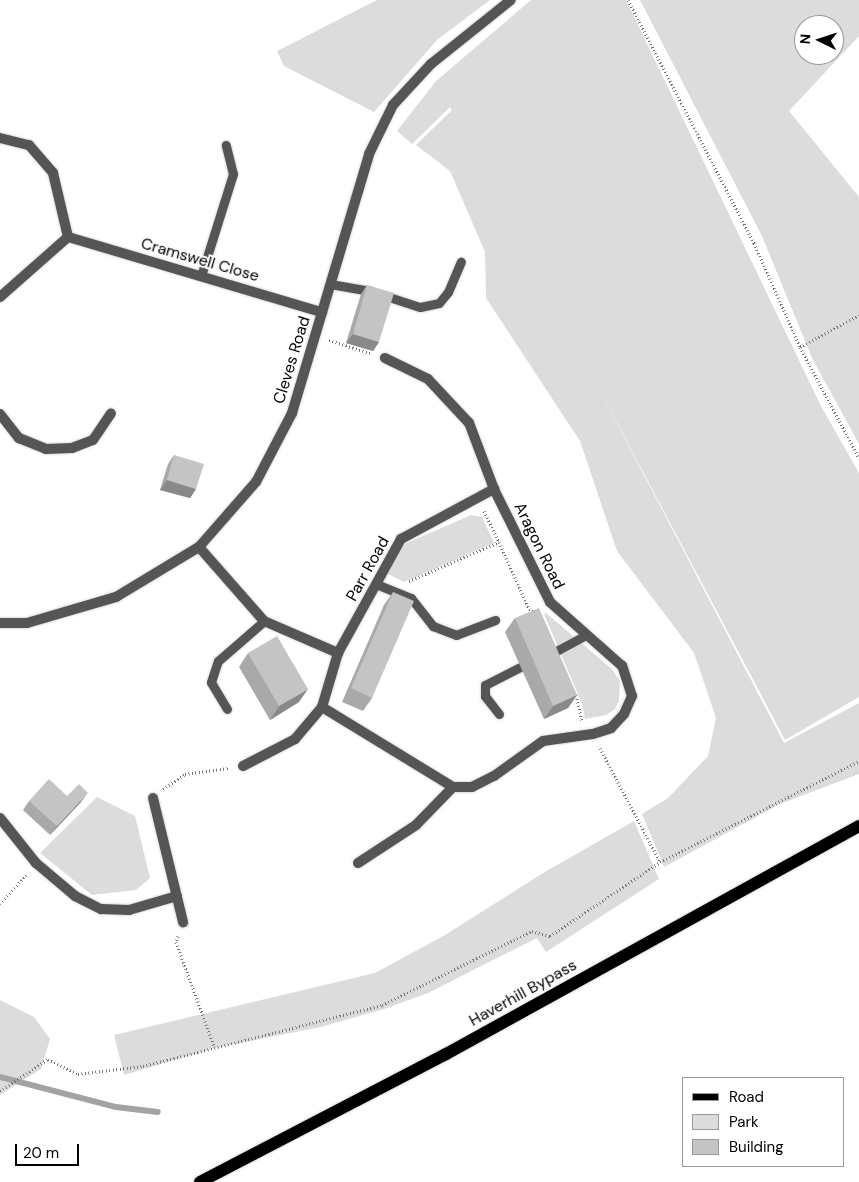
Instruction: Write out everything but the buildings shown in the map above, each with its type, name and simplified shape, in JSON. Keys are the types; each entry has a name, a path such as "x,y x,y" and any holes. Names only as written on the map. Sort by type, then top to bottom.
{"main road":[{"name":"Haverhill Bypass","path":"200,1182 446,1054 859,826"}],"street":[{"name":"Cleves Road","path":"0,622 27,623 116,597 199,547 256,482 292,413 369,154 393,105 431,64 511,0"},
{"path":"0,138 29,145 53,173 68,237 0,297"},
{"name":"Cramswell Close","path":"68,237 322,312"},
{"name":"Aragon Road","path":"385,358 428,379 470,423 494,489 550,602 622,666 632,696 624,714 611,728 593,734 543,741 494,776 472,787 453,787"},
{"path":"0,414 19,438 46,449 72,448 93,440 111,413"},
{"name":"Parr Road","path":"243,766 295,739 322,707 338,653 401,539 494,489"},
{"path":"199,547 264,621 338,653"},
{"path":"322,707 453,787 416,825 358,862"},
{"path":"153,798 183,922"},
{"path":"0,818 36,863 75,896 101,909 129,910 177,896"}],"lane":[{"path":"201,276 233,174 226,145"},
{"path":"392,298 420,307 439,303 448,292 461,262"},
{"path":"330,284 370,291"},
{"path":"376,584 411,598 433,626 456,635 494,620"},
{"path":"227,709 212,682 218,661 264,621"},
{"path":"546,656 586,635"},
{"path":"499,714 485,696 485,685 520,667"}],"path":[{"path":"628,0 754,243 800,347 859,458"},
{"path":"800,347 859,315"},
{"path":"315,335 385,358"},
{"path":"478,498 499,542"},
{"path":"593,734 660,862"},
{"path":"0,1091 48,1059 78,1074 143,1066 214,1046 382,1005 458,970 532,931 550,936 660,862 859,761"},
{"path":"153,798 185,774 243,766"},
{"path":"0,904 36,863"},
{"path":"183,922 176,942 214,1046"}],"green space":[{"path":"377,0 490,0 437,40 374,112 284,66 277,51"},
{"path":"531,0 626,0 821,406 859,473 859,697 785,740 589,370 784,743 859,703 859,774 780,804 664,867 642,814 668,798 708,756 716,718 694,653 617,551 580,441 486,298 485,252 450,171 416,145 452,110 450,107 412,144 397,131 436,81"},
{"path":"640,0 859,0 859,36 844,52 844,15 794,15 794,65 832,65 789,111 859,197 859,444 812,358 762,236"},
{"path":"471,515 482,517 494,543 404,582 386,573 405,544"},
{"path":"546,613 612,669 620,681 619,701 615,709 606,715 585,719 582,704 544,614"},
{"path":"97,797 135,816 150,878 136,890 92,895 40,853"},
{"path":"634,821 659,879 546,952 537,938 428,993 384,1009 321,1027 215,1048 124,1075 114,1035 375,973 445,935 543,873"},
{"path":"0,1000 34,1017 50,1039 41,1069 0,1095"}],"waterway":[{"path":"0,1077 116,1107 158,1112"}]}
